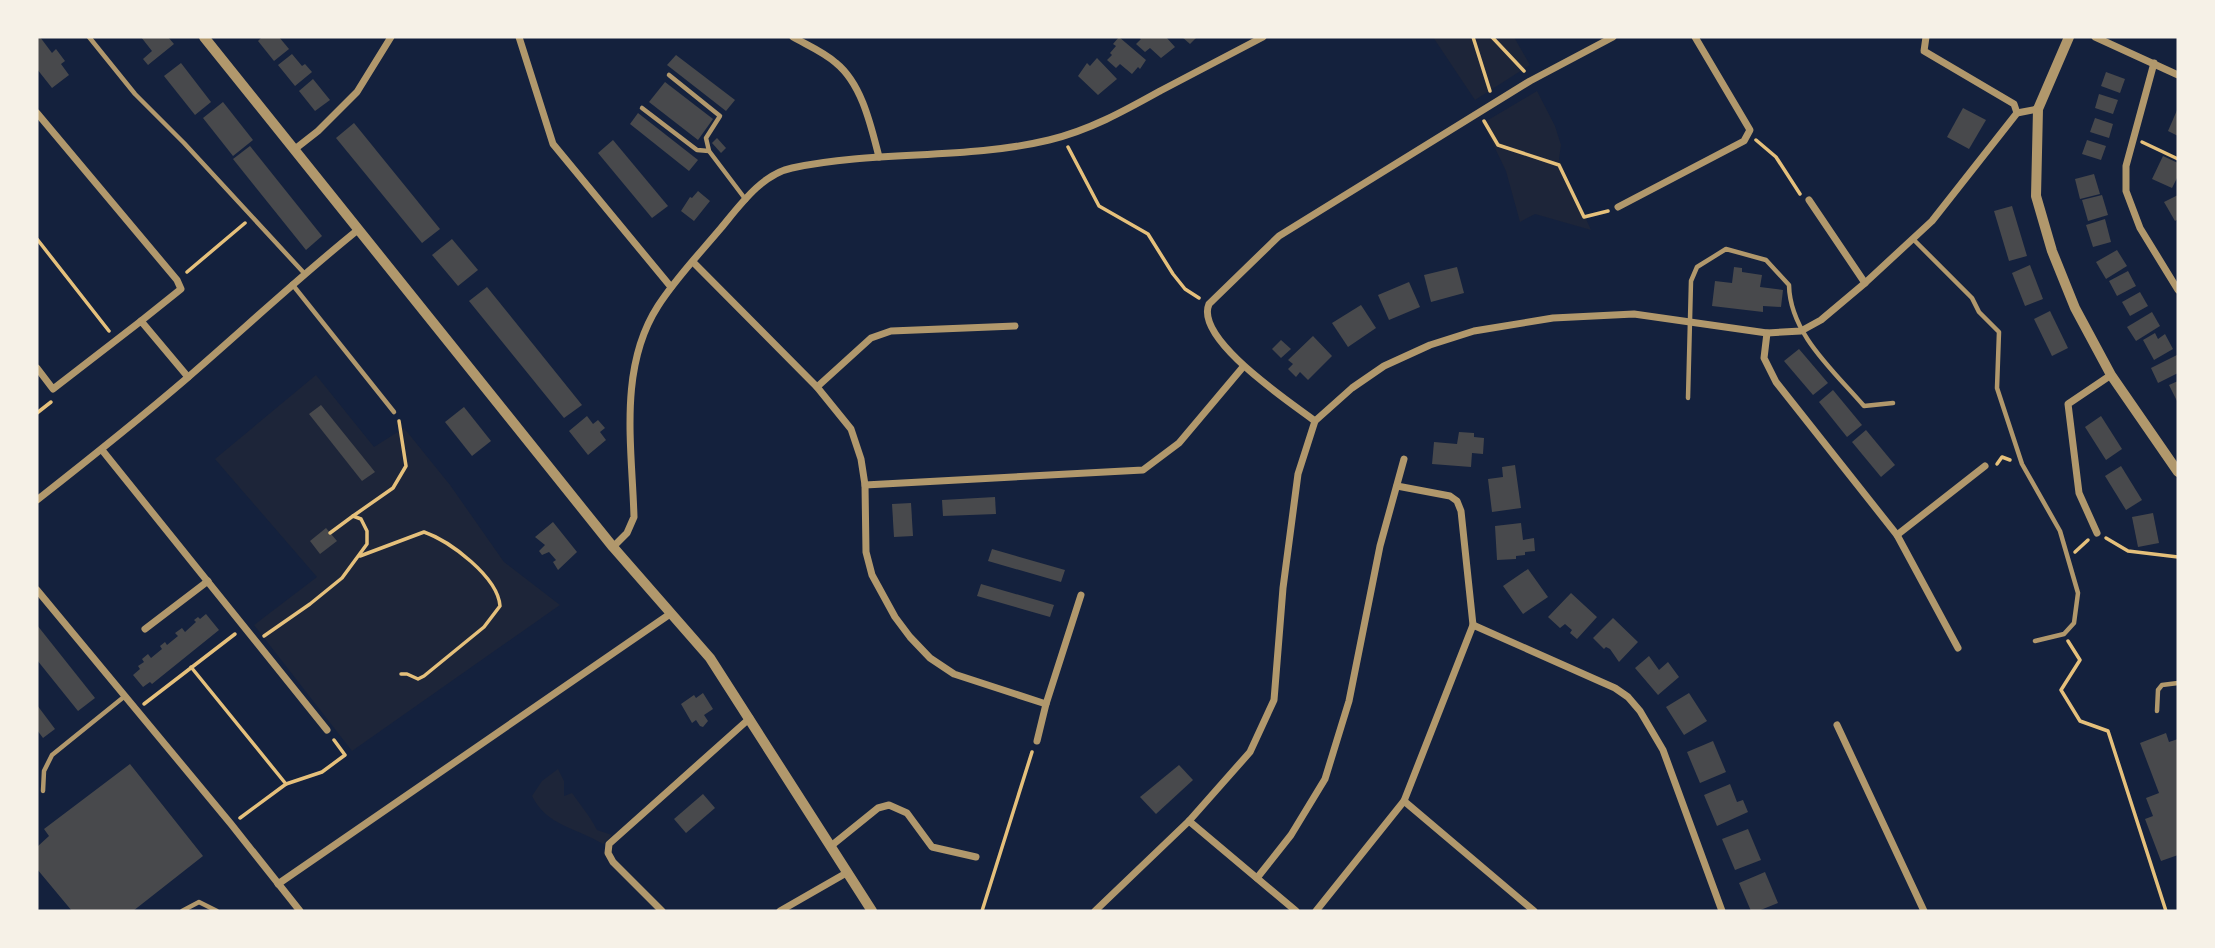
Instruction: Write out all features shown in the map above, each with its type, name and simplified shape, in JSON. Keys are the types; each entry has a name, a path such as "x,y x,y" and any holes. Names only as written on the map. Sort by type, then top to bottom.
{"street":[{"path":"204,37 613,547 709,658 872,911"},
{"path":"295,149 318,131 357,92 391,37"},
{"path":"519,37 553,144 671,287"},
{"path":"793,37 836,62 849,76 868,116 879,157"},
{"path":"613,547 627,533 634,517 630,389 636,360 656,308 671,287 763,182 790,168 879,157 1004,148 1062,136 1101,123 1263,37"},
{"path":"1315,421 1244,367 1208,322 1206,311 1209,304 1279,236 1530,81 1613,37"},
{"path":"1618,207 1744,141 1749,134 1750,130 1695,37"},
{"path":"1926,37 1924,51 2014,104 2017,113"},
{"path":"2069,37 2038,109 2036,196 2052,251 2076,308 2111,375 2178,472"},
{"path":"2095,37 2178,75"},
{"path":"2154,63 2126,166 2126,191 2140,228 2178,290"},
{"path":"1095,911 1189,821 1250,752 1274,700 1283,588 1298,474 1315,421 1352,388 1384,366 1430,345 1475,331 1553,318 1634,314 1767,333 1801,331 1821,320 1866,284 1932,221 2017,113 2038,109"},
{"path":"37,113 177,280 181,289 53,389 37,368"},
{"path":"1809,200 1866,284"},
{"path":"37,499 102,450 291,284 359,229"},
{"path":"693,262 817,387 854,435 865,485 866,552 872,575 895,618 910,637 930,658 954,674 1046,704"},
{"path":"141,321 188,377"},
{"path":"817,387 871,338 880,334 891,331 1015,326"},
{"path":"1767,333 1764,358 1776,382 1897,535 1958,648"},
{"path":"865,485 1143,470 1179,443 1244,367"},
{"path":"2097,533 2078,493 2068,404 2111,375"},
{"path":"102,450 327,730"},
{"path":"1256,878 1291,835 1325,779 1349,701 1380,546 1404,459"},
{"path":"1897,535 1984,466"},
{"path":"1316,911 1404,801 1472,625 1461,511 1457,501 1450,496 1397,486"},
{"path":"145,629 208,581"},
{"path":"37,590 300,911"},
{"path":"1037,741 1081,595"},
{"path":"278,884 670,614"},
{"path":"1472,625 1601,680 1628,698 1653,730 1663,750 1722,911"},
{"path":"662,911 613,862 608,853 609,844 750,718"},
{"path":"1837,725 1924,911"},
{"path":"1404,801 1534,911"},
{"path":"831,846 878,808 889,805 907,813 932,847 976,857"},
{"path":"1189,821 1296,911"},
{"path":"780,911 848,872"}],"lane":[{"path":"89,37 135,94 304,273"},
{"path":"669,75 720,116 706,138 709,152 746,200"},
{"path":"642,108 697,150 709,152"},
{"path":"1913,239 1972,298 1979,312 1999,332 1997,388 2022,464 2060,531 2078,593 2074,623 2064,634 2035,641"},
{"path":"1688,398 1691,281 1697,267 1726,249 1766,260 1789,285 1789,298 1801,331 1864,406 1893,403"},
{"path":"291,284 394,412"},
{"path":"2157,710 2158,690 2162,685 2178,683"},
{"path":"43,791 44,771 52,755 125,695"},
{"path":"182,911 199,902 217,911"}],"path":[{"path":"1472,37 1488,88 1496,102"},
{"path":"1492,37 1530,81"},
{"path":"1480,113 1498,145 1559,165 1584,217 1618,207"},
{"path":"1749,134 1776,157 1803,198 1809,200"},
{"path":"1062,136 1099,206 1148,234 1185,289 1209,304"},
{"path":"2135,138 2178,159"},
{"path":"177,280 252,217"},
{"path":"37,239 116,340"},
{"path":"37,413 51,402 53,389"},
{"path":"330,533 393,488 407,466 403,434 394,412"},
{"path":"1984,466 1997,464 2002,457 2022,464"},
{"path":"257,641 331,587 360,556 367,544 367,531 361,519 353,516"},
{"path":"360,556 424,533 443,540 456,549 499,596 500,607 495,615 452,655 418,679 401,674"},
{"path":"2067,555 2075,552 2097,533 2128,551 2178,557"},
{"path":"136,709 245,626"},
{"path":"2064,634 2080,660 2061,690 2080,721 2108,731 2166,911"},
{"path":"191,667 286,784"},
{"path":"231,824 286,784 322,772 345,755 327,730"},
{"path":"982,911 1027,763 1037,741"}],"shaded area":[{"path":"1433,37 1514,37 1530,65 1475,100"},
{"path":"1537,91 1555,126 1561,145 1559,159 1591,230 1535,214 1520,222 1506,171 1483,123"},
{"path":"316,375 374,447 404,428 450,485 504,562 560,605 352,751 254,625 317,577 215,459"},
{"path":"558,769 564,781 564,796 572,793 597,830 612,835 603,844 554,820 538,806 532,796 542,781"}],"building":[{"path":"37,37 40,37 52,53 56,49 65,61 61,64 69,75 52,88 37,69"},
{"path":"141,37 168,37 174,44 148,65 143,59 152,51"},
{"path":"262,37 279,37 289,49 274,61 258,41"},
{"path":"1119,37 1146,60 1140,69 1138,67 1132,74 1120,64 1116,68 1107,60 1112,55 1110,53 1116,46 1113,44"},
{"path":"1138,37 1166,37 1175,47 1161,58 1150,48 1145,52 1136,44 1141,39"},
{"path":"1182,37 1197,37 1190,44"},
{"path":"292,54 302,66 305,64 312,72 295,86 278,65"},
{"path":"676,55 735,100 726,111 667,65"},
{"path":"1097,58 1117,79 1098,95 1078,76 1087,63 1090,66"},
{"path":"181,63 211,102 195,115 164,76"},
{"path":"2106,72 2125,79 2120,93 2101,86"},
{"path":"313,79 330,100 315,111 299,91"},
{"path":"665,82 713,119 698,140 649,102"},
{"path":"2099,94 2118,100 2113,114 2095,108"},
{"path":"223,102 253,140 233,156 203,118"},
{"path":"1963,108 1986,120 1969,149 1947,137"},
{"path":"2178,108 2178,136 2168,131"},
{"path":"638,113 698,160 689,171 630,124"},
{"path":"2095,118 2113,124 2109,138 2090,132"},
{"path":"354,123 440,229 422,243 336,138"},
{"path":"717,138 726,148 721,153 712,143"},
{"path":"613,140 668,206 652,218 598,153"},
{"path":"2087,140 2106,146 2101,160 2082,154"},
{"path":"250,146 322,236 306,250 233,159"},
{"path":"2163,156 2178,163 2178,176 2172,188 2152,179"},
{"path":"2094,174 2100,194 2080,199 2075,179"},
{"path":"698,191 710,201 694,221 681,211 690,197"},
{"path":"2102,195 2108,215 2088,221 2082,200"},
{"path":"2178,195 2178,219 2175,221 2164,202"},
{"path":"2012,206 2027,256 2009,261 1994,211"},
{"path":"2105,219 2111,242 2093,247 2086,225"},
{"path":"452,239 478,270 458,286 432,255"},
{"path":"2117,250 2127,266 2106,279 2096,262"},
{"path":"2030,265 2043,299 2025,306 2012,273"},
{"path":"1457,267 1464,293 1431,302 1424,275"},
{"path":"1734,267 1742,268 1742,272 1762,275 1760,287 1783,290 1781,307 1763,306 1763,312 1712,306 1715,281 1732,283"},
{"path":"2128,271 2136,286 2117,296 2109,281"},
{"path":"1409,282 1420,307 1389,320 1378,295"},
{"path":"487,287 582,405 564,418 469,301"},
{"path":"2140,292 2148,306 2130,316 2122,302"},
{"path":"1361,305 1376,328 1348,347 1332,323"},
{"path":"2050,311 2068,348 2052,356 2034,319"},
{"path":"2152,312 2160,326 2136,341 2127,327"},
{"path":"2155,333 2158,339 2165,334 2173,349 2154,360 2143,340"},
{"path":"1313,336 1332,356 1308,380 1300,372 1296,377 1288,369 1293,364 1288,360"},
{"path":"1281,340 1291,349 1281,358 1272,349"},
{"path":"1799,349 1828,383 1813,395 1784,361"},
{"path":"2177,355 2178,373 2158,383 2151,368"},
{"path":"2178,381 2178,403 2169,385"},
{"path":"1833,390 1862,425 1847,437 1819,402"},
{"path":"321,405 375,472 362,481 309,414"},
{"path":"464,407 491,441 472,456 445,422"},
{"path":"587,416 593,424 598,420 605,428 600,432 606,440 588,455 569,431"},
{"path":"2101,416 2122,449 2106,460 2085,427"},
{"path":"1866,430 1895,465 1881,477 1852,442"},
{"path":"1459,432 1474,433 1474,437 1484,438 1483,454 1472,453 1471,467 1432,464 1434,442 1457,444"},
{"path":"1515,465 1521,508 1492,512 1488,479 1503,477 1502,467"},
{"path":"2121,466 2142,500 2126,510 2105,476"},
{"path":"995,497 996,514 943,516 942,500"},
{"path":"911,503 913,536 894,537 892,504"},
{"path":"2153,513 2159,543 2138,547 2132,517"},
{"path":"553,522 577,552 558,570 553,562 556,560 549,552 542,555 539,551 545,545 535,537"},
{"path":"1521,523 1523,540 1534,538 1535,551 1525,552 1525,555 1516,556 1516,559 1497,560 1495,526"},
{"path":"326,528 337,541 320,554 310,541"},
{"path":"992,549 1065,570 1061,582 988,561"},
{"path":"1528,569 1548,597 1523,614 1503,586"},
{"path":"981,584 1054,605 1050,617 977,596"},
{"path":"1571,593 1597,617 1577,639 1565,624 1560,628 1548,617"},
{"path":"206,614 219,630 152,684 150,682 143,687 133,675 144,662 142,659 148,654 151,658 162,649 160,646 165,642 167,645 178,636 175,633 182,628 185,632 196,622 194,620"},
{"path":"1613,618 1638,642 1619,662 1610,649 1604,649 1593,638"},
{"path":"37,625 95,698 78,711 37,660"},
{"path":"1649,656 1659,670 1668,662 1679,677 1658,695 1635,668"},
{"path":"703,693 713,709 704,715 708,721 703,727 696,720 692,723 681,704 694,695 696,698"},
{"path":"1689,693 1707,721 1684,735 1666,707"},
{"path":"37,705 55,729 43,738 37,730"},
{"path":"2166,733 2169,742 2178,739 2178,855 2161,861 2145,819 2153,816 2146,798 2159,793 2140,743"},
{"path":"1713,741 1726,772 1700,783 1687,752"},
{"path":"130,764 203,856 133,911 72,911 37,869 37,847 49,836 44,829"},
{"path":"1179,765 1193,780 1156,814 1140,797"},
{"path":"1730,784 1737,802 1743,800 1748,812 1717,826 1704,795"},
{"path":"703,794 715,808 686,833 674,819"},
{"path":"1748,829 1761,860 1735,870 1722,839"},
{"path":"1765,872 1778,903 1751,911 1739,883"}]}
